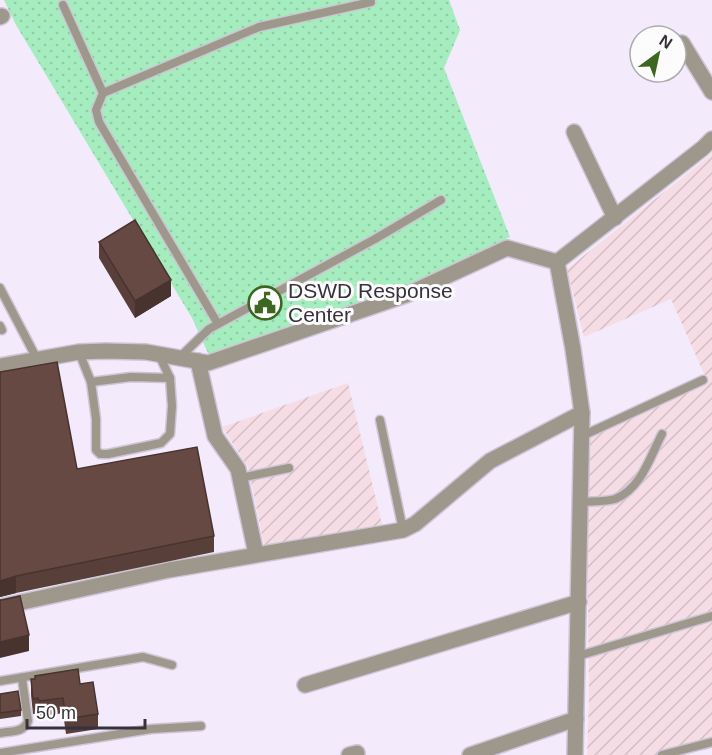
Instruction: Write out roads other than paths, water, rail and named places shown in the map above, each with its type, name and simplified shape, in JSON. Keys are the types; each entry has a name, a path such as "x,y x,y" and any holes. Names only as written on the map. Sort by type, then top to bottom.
{"street":[{"path":"688,54 712,92"},
{"path":"574,132 615,218"},
{"path":"557,262 712,139"},
{"path":"0,366 79,352 116,351 159,354 208,363 406,295 507,248 557,262"},
{"path":"557,262 582,413 575,755"},
{"path":"198,362 215,436 238,469 256,554"},
{"path":"0,606 170,570 403,530 415,524 490,461 582,413"},
{"path":"305,685 579,602"},
{"path":"470,755 576,719"}],"lane":[{"path":"218,324 99,122 96,110 103,93 259,27 371,2"},
{"path":"63,5 103,93"},
{"path":"179,358 209,329 375,239 441,200"},
{"path":"0,288 37,359"},
{"path":"79,352 91,382 96,419 96,450 100,454 161,443 170,434 172,406 170,378 159,354"},
{"path":"91,382 131,378 170,378"},
{"path":"582,436 704,380"},
{"path":"380,420 403,530"},
{"path":"581,502 612,500 628,493 636,483 662,434"},
{"path":"240,478 289,468"},
{"path":"578,656 712,616"},
{"path":"0,681 143,657 172,665"},
{"path":"0,731 26,727 28,721 22,678"},
{"path":"0,753 151,729 201,726"},
{"path":"662,755 712,742"}],"place":[{"name":"DSWD Response Center","path":"265,303"}]}
